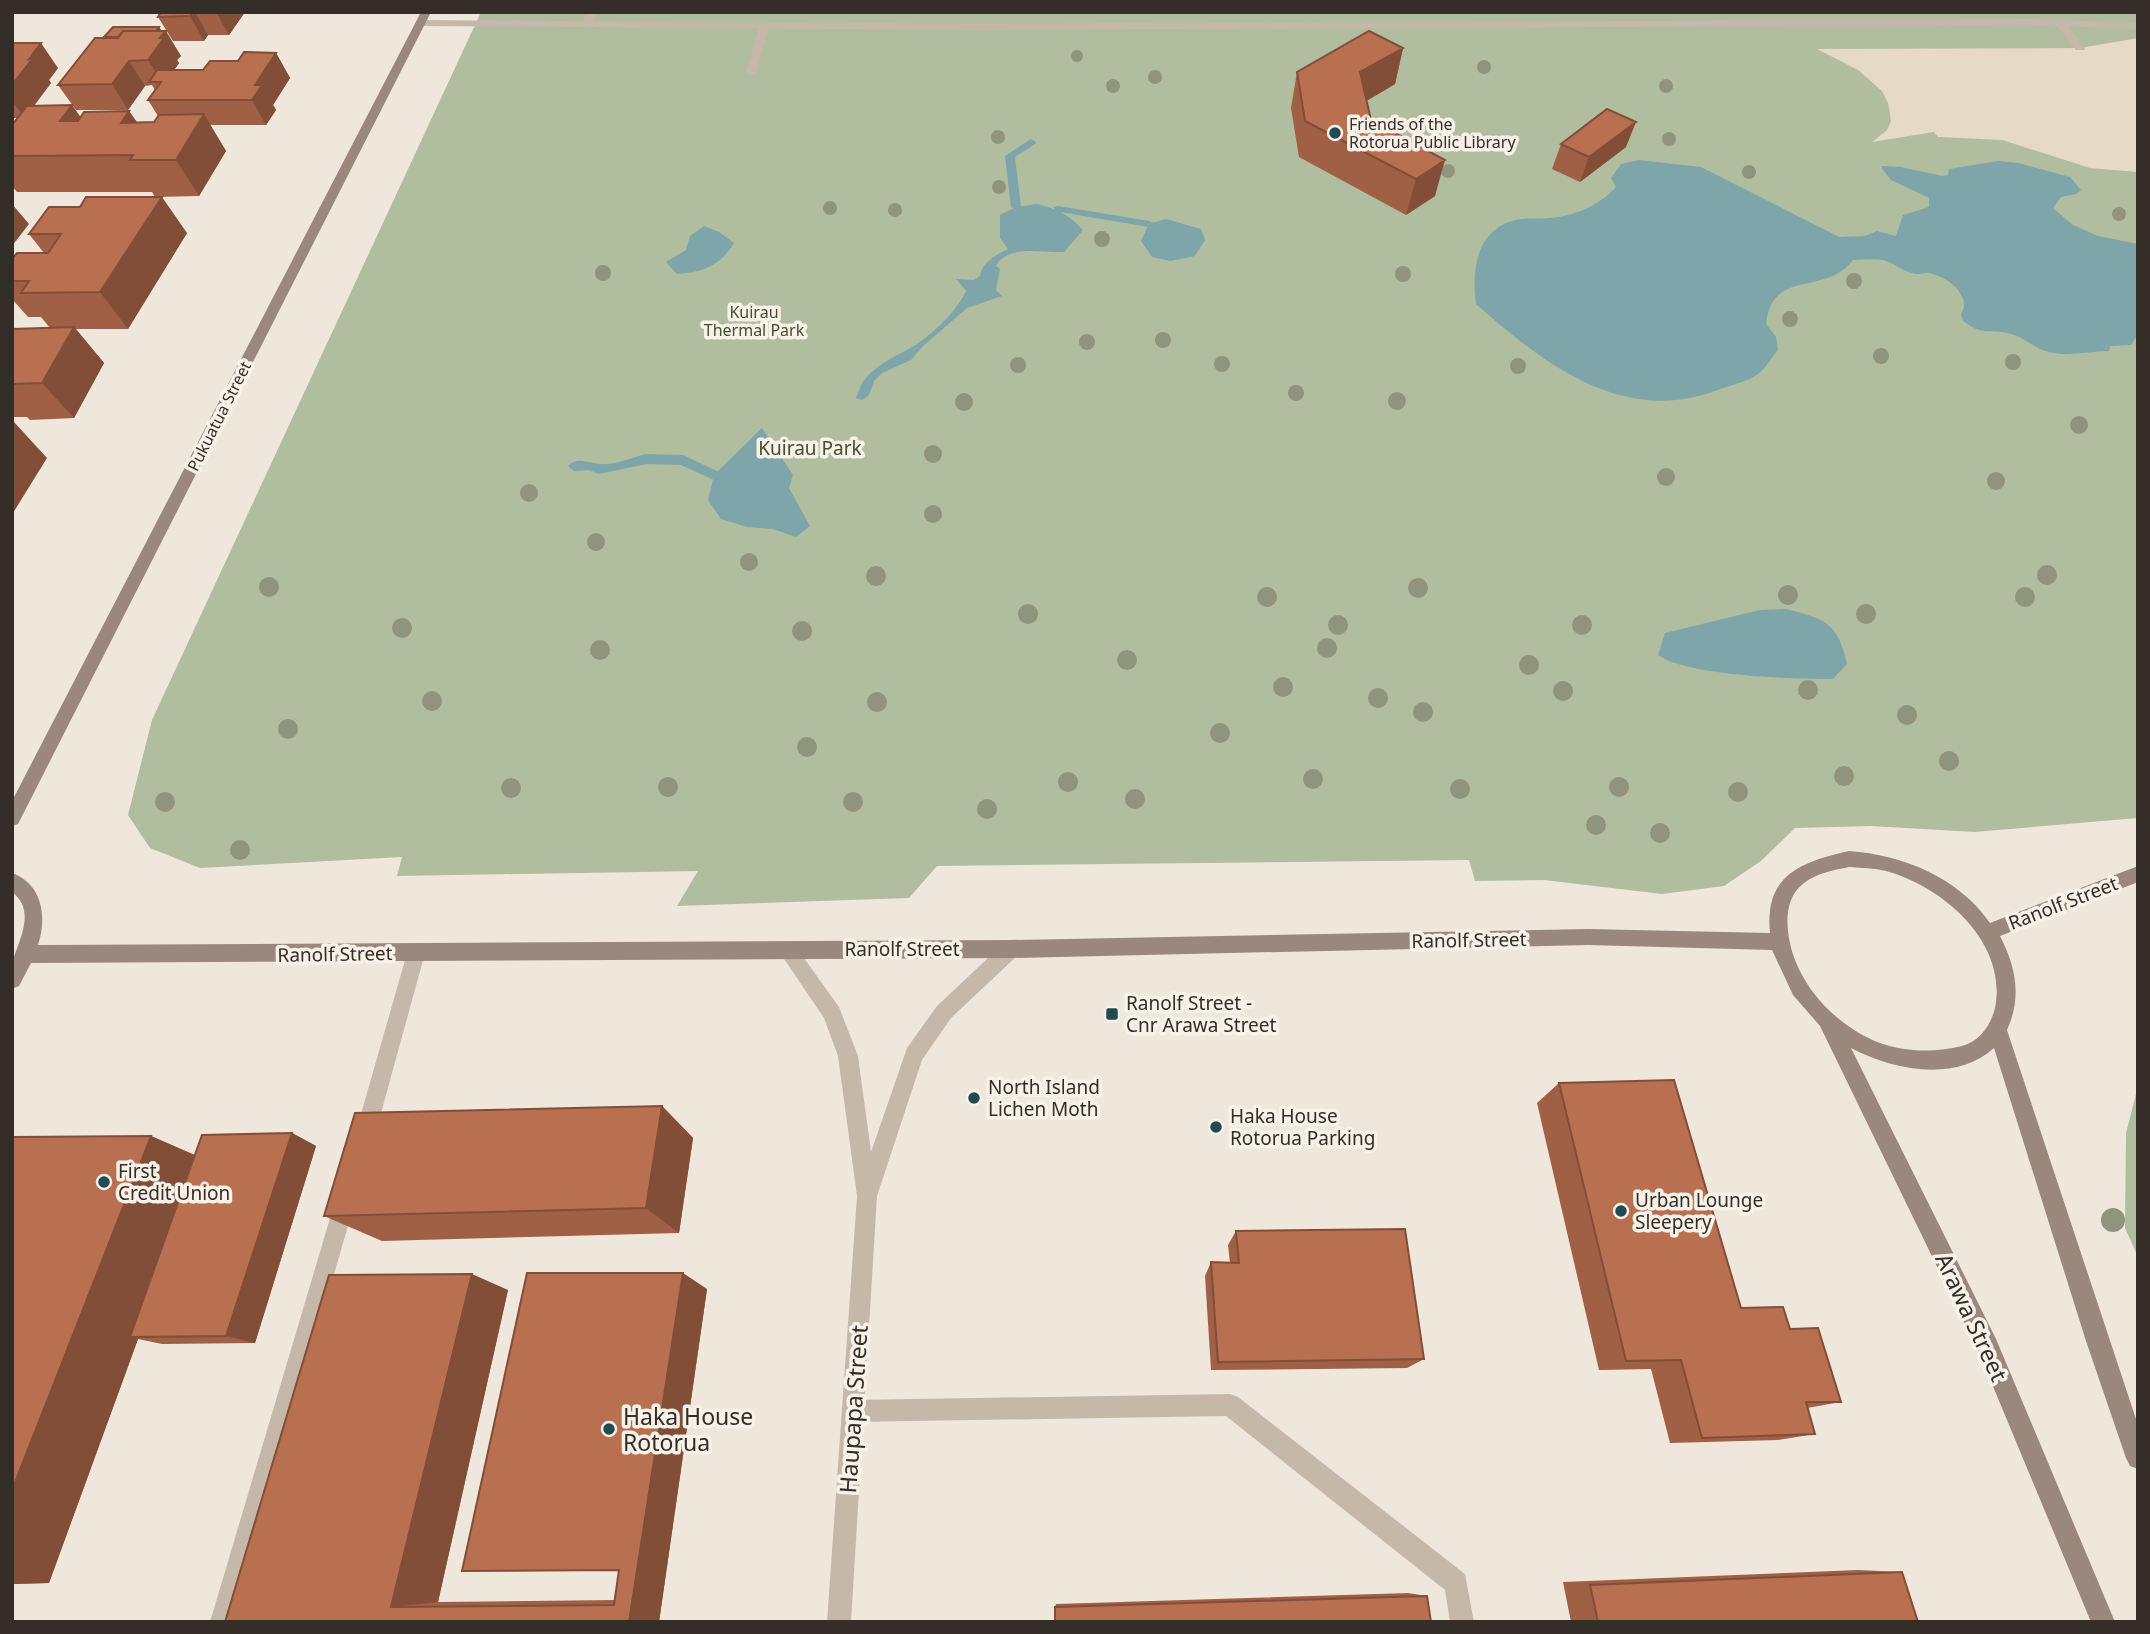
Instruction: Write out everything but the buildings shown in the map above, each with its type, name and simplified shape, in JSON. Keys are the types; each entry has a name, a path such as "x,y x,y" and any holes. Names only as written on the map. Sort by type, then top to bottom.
{"main road":[{"name":"Pukuatua Street","path":"12,819 423,18"},
{"path":"1849,859 1886,863 1925,878 1960,902 1988,932 2005,967 2009,1001 1998,1031 1973,1052 1939,1061 1896,1057 1861,1044 1826,1019 1803,995 1787,969 1777,942 1778,910 1791,883 1816,866 1849,859"},
{"name":"Ranolf Street","path":"1988,932 2138,874"},
{"path":"12,881 28,897 34,913 34,933 27,954 12,980"},
{"name":"Ranolf Street","path":"27,954 1011,948 1588,937 1777,942"},
{"name":"Arawa Street","path":"1826,1019 1988,1347 2103,1622"},
{"path":"1998,1031 2097,1341 2138,1458"}],"street":[{"path":"587,25 592,12"},
{"path":"423,18 587,25 764,27 2060,23 2138,26"},
{"path":"2060,23 2080,48"},
{"path":"751,73 764,27"},
{"name":"Haupapa Street","path":"867,1196 914,1055 944,1012 1011,948"},
{"name":"Haupapa Street","path":"787,950 832,1013 848,1056 867,1196 839,1622"},
{"path":"358,1158 416,953"},
{"path":"222,1622 350,1184"},
{"path":"853,1411 1230,1405 1456,1583 1462,1622"}],"green space":[{"name":"Kuirau Park","path":"481,12 2138,12 2138,818 1974,832 1871,826 1795,828 1761,861 1724,886 1662,894 1544,880 1475,881 1469,860 937,866 909,898 677,906 698,871 397,876 402,857 200,868 150,848 128,815 152,720"},
{"path":"2138,1086 2138,1257 2125,1228 2126,1133"}],"shaded area":[{"path":"2138,38 2138,172 2090,168 2002,140 1938,137 1934,132 1872,142 1887,130 1891,121 1888,103 1882,91 1858,70 1817,49 2080,48"}],"water":[{"path":"1639,160 1701,167 1839,237 1865,236 1877,231 1896,236 1903,215 1929,207 1929,198 1891,180 1882,166 1901,167 1942,176 1948,175 1949,169 1998,161 2018,163 2070,177 2081,190 2076,194 2061,197 2053,208 2073,225 2098,236 2138,244 2138,334 2131,345 2110,346 2109,351 2071,354 2049,352 2014,335 1983,331 1963,321 1961,294 1942,278 1928,273 1914,274 1882,260 1853,260 1842,271 1829,278 1789,288 1778,295 1770,306 1766,324 1776,337 1778,350 1764,369 1754,377 1683,399 1650,400 1618,394 1587,383 1557,367 1529,348 1476,304 1476,263 1486,239 1506,223 1521,219 1558,217 1586,209 1616,187 1611,178 1621,164"},
{"path":"1037,204 1063,213 1083,230 1064,252 1017,252 1001,259 996,266 1000,269 996,290 1002,296 967,308 911,360 882,373 874,381 869,395 862,400 856,398 870,373 941,325 966,291 956,279 974,280 980,276 990,260 1008,249 1000,238 1000,215 1016,207"},
{"path":"1166,219 1201,229 1205,240 1195,256 1170,261 1152,257 1141,241 1149,224"},
{"path":"704,226 719,232 734,243 723,257 710,266 695,272 677,274 666,262 686,250 690,236"},
{"path":"762,428 793,475 789,488 810,526 796,537 773,529 747,527 721,519 708,500 714,475"},
{"path":"1786,609 1820,620 1834,631 1847,664 1833,679 1716,672 1692,668 1658,655 1665,633 1760,610"}],"waterway":[{"path":"1016,207 1010,156 1031,142"},
{"path":"1058,209 1149,224"},
{"path":"574,466 590,465 599,469 646,459 683,460 714,475"}],"place":[{"name":"Friends of the Rotorua Public Library","path":"1335,133"},
{"name":"Ranolf Street - Cnr Arawa Street","path":"1112,1014"},
{"name":"North Island Lichen Moth","path":"974,1098"},
{"name":"Haka House Rotorua Parking","path":"1216,1127"},
{"name":"First Credit Union","path":"104,1182"},
{"name":"Urban Lounge Sleepery","path":"1621,1211"},
{"name":"Haka House Rotorua","path":"609,1429"}],"park label":[{"name":"Kuirau Thermal Park","path":"754,321"}]}
